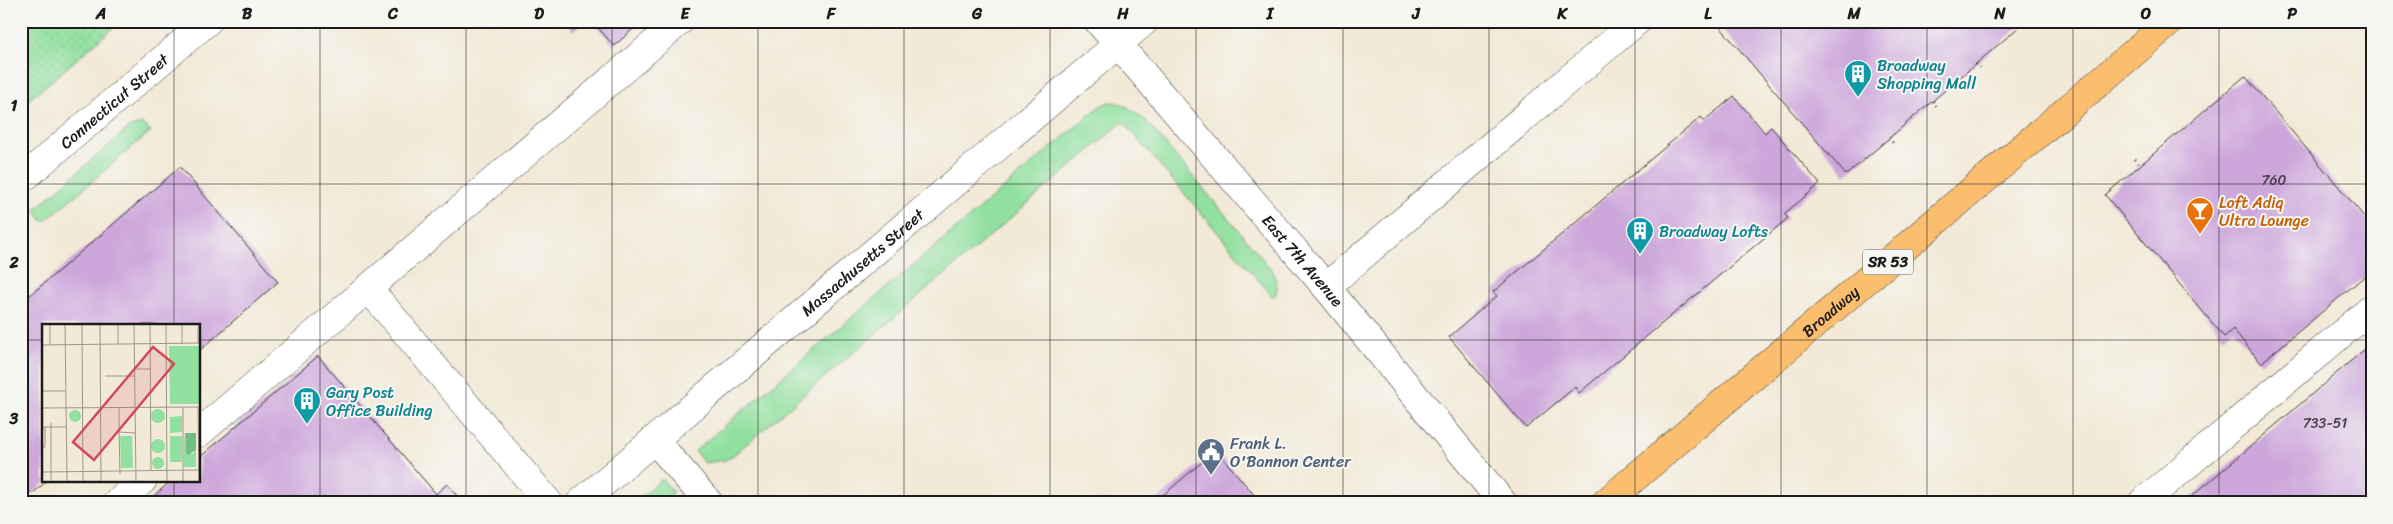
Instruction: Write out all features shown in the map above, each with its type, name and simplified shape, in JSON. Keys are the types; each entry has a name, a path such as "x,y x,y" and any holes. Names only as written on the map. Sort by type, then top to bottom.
{"main road":[{"name":"Broadway","path":"1605,503 2171,21"}],"street":[{"name":"Connecticut Street","path":"21,180 208,21"},
{"path":"200,432 680,21"},
{"name":"East 7th Avenue","path":"1098,21 1326,287 1503,503"},
{"name":"Massachusetts Street","path":"580,503 1145,21"},
{"path":"1326,287 1637,21"},
{"path":"368,288 548,503"},
{"path":"2142,503 2372,308"},
{"path":"654,439 709,503"},
{"path":"117,503 141,482"}],"path":[{"path":"1976,64 1980,68"},
{"path":"1932,101 1936,106"},
{"path":"1889,138 1893,142"},
{"path":"2134,159 2140,165"}],"green space":[{"path":"21,21 121,21 21,107"},
{"path":"1109,102 1124,105 1145,120 1273,271 1277,291 1273,297 1123,122 731,457 725,460 704,463 695,451 1100,106"},
{"path":"142,124 151,131 44,222 34,210 130,127"},
{"path":"662,479 673,492 664,503 634,503"}],"building":[{"path":"565,21 585,21 573,31"},
{"path":"592,21 642,21 614,46"},
{"name":"Broadway Shopping Mall","path":"1715,21 2014,21 2019,27 1846,175"},
{"path":"2245,76 2372,226 2372,270 2261,363 2233,329 2224,337 2105,195"},
{"name":"Broadway Lofts","path":"1734,96 1765,133 1771,127 1820,184 1784,214 1788,218 1579,393 1575,387 1526,428 1449,337 1497,296 1493,292 1701,117 1704,121"},
{"path":"180,167 278,282 200,350 200,324 42,324 42,482 46,482 32,494 21,482 21,303"},
{"path":"2372,343 2372,503 2184,503"},
{"name":"Gary Post Office Building","path":"318,356 436,494 447,484 463,503 146,503 170,482 200,482 200,457"},
{"name":"Frank L. O'Bannon Center","path":"1216,450 1261,503 1154,503"}],"place":[{"name":"Broadway Shopping Mall","path":"1858,98"},
{"name":"Loft Adiq Ultra Lounge","path":"2200,235"},
{"name":"Broadway Lofts","path":"1640,255"},
{"name":"Gary Post Office Building","path":"307,425"},
{"name":"Frank L. O'Bannon Center","path":"1211,476"}]}
